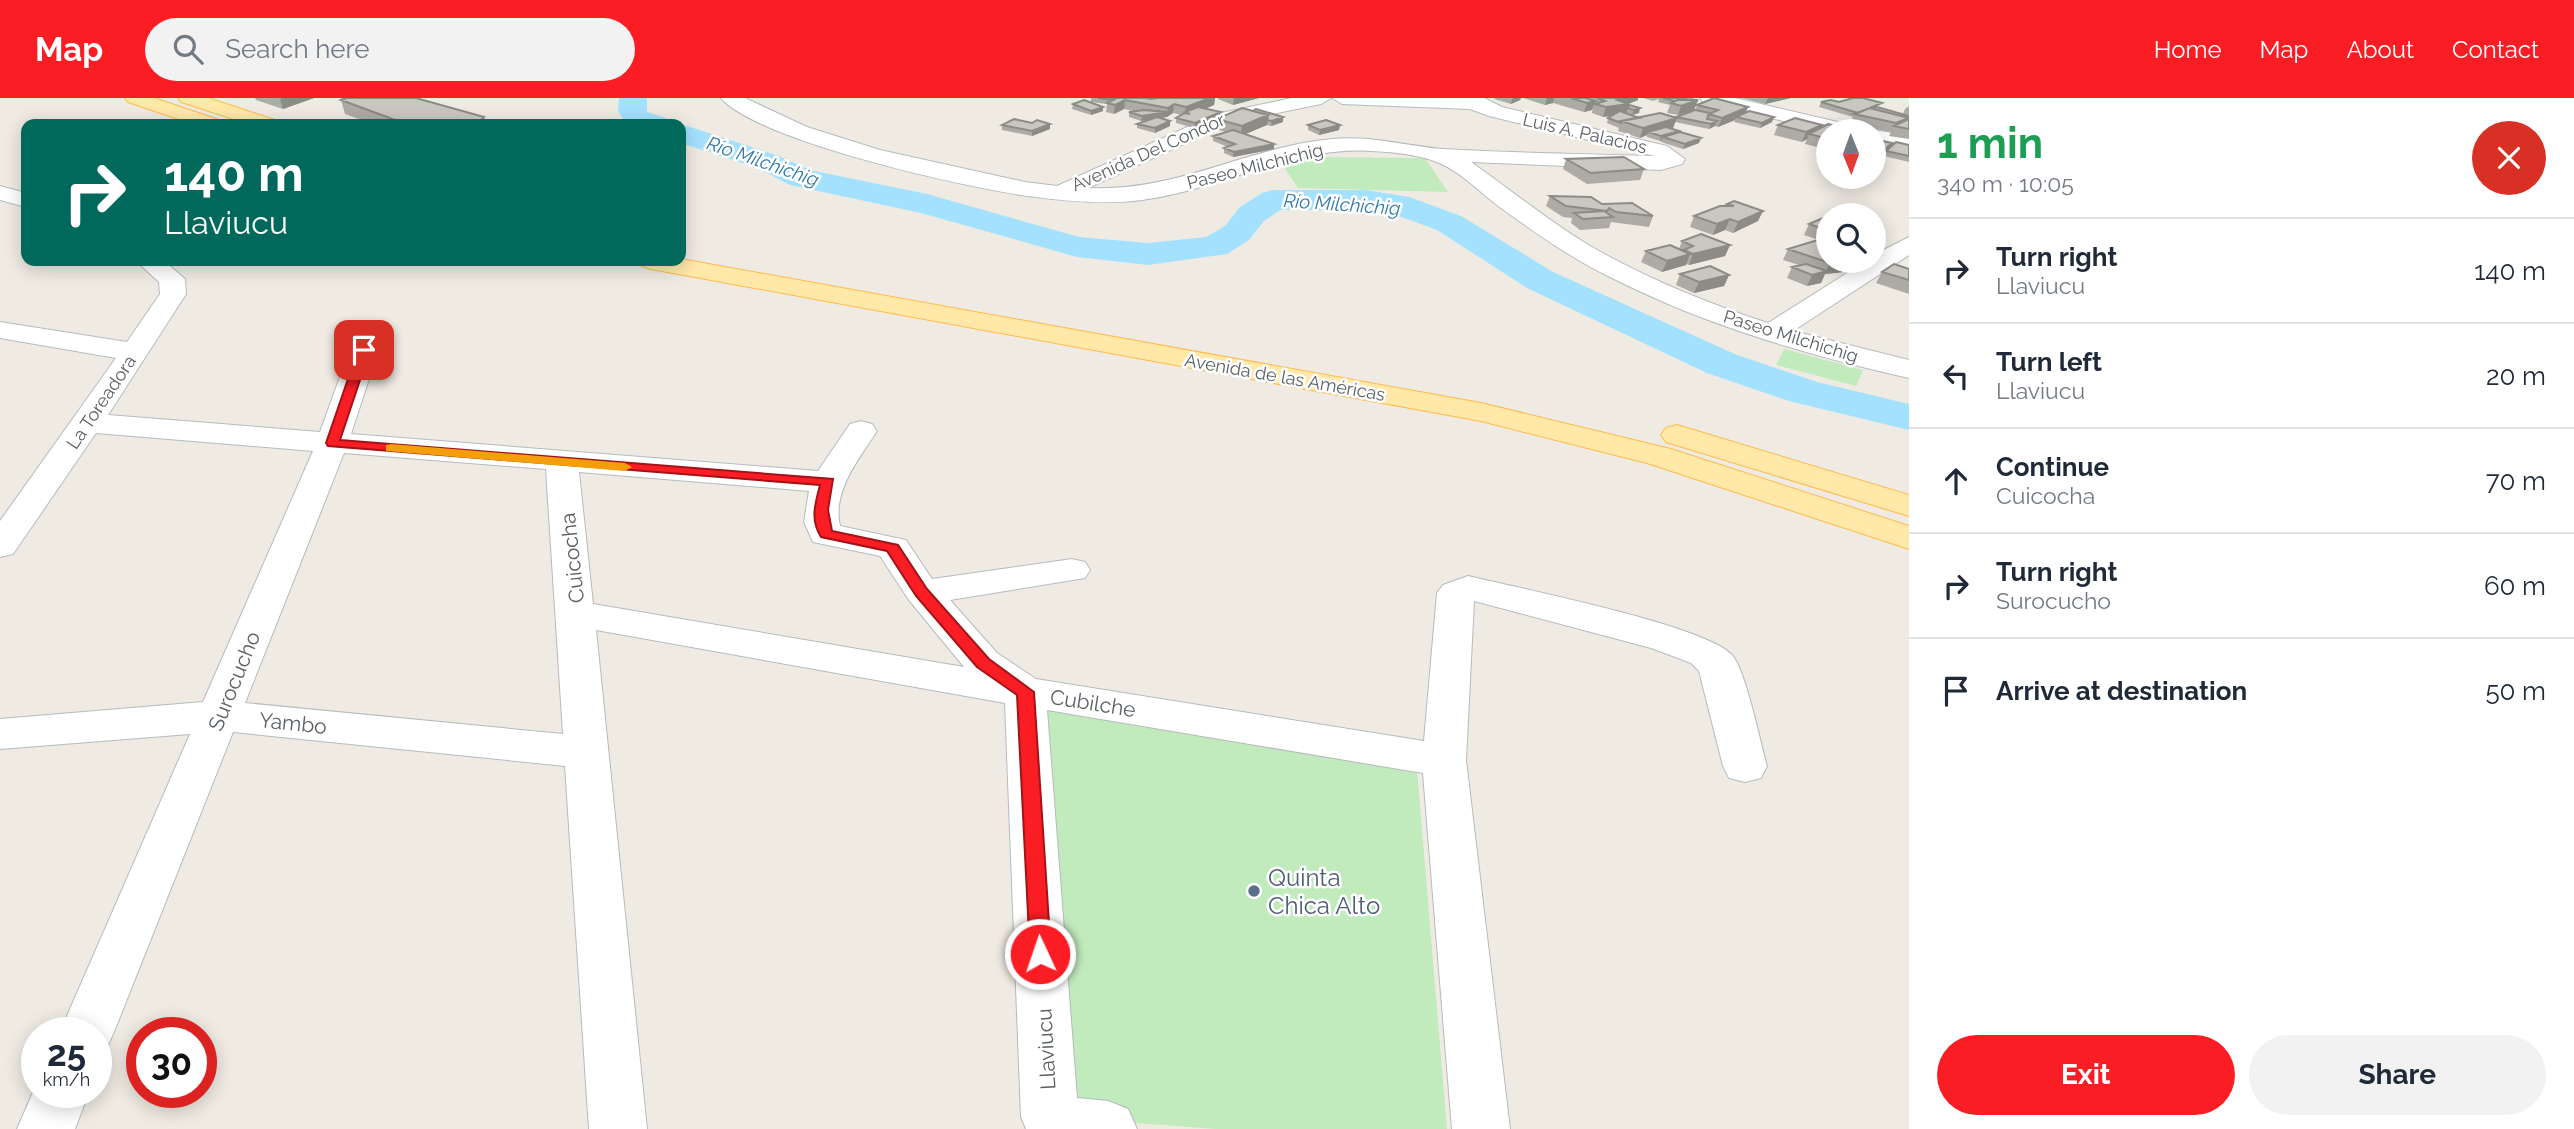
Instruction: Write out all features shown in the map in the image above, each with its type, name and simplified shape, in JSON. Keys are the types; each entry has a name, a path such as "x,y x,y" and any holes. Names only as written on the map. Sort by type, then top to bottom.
{"main road":[{"path":"135,98 197,119"},
{"path":"188,98 253,119"},
{"name":"Avenida de las Américas","path":"686,249 1479,390 1683,436 1909,506"},
{"name":"Avenida de las Américas","path":"678,266 1481,412 1659,456 1909,538"}],"street":[{"name":"Paseo Milchichig","path":"732,98 759,115 819,139 1013,186 1058,193 1105,195 1158,191 1316,147 1373,144 1442,155 1455,160 1515,207 1583,251 1661,291 1771,333 1909,369"},
{"name":"Avenida Del Condor","path":"1058,193 1223,118 1321,98"},
{"path":"1342,98 1474,101"},
{"path":"1710,98 1816,123"},
{"name":"Luis A. Palacios","path":"1442,155 1661,163 1674,159 1660,150 1496,112 1474,101"},
{"path":"1783,116 1821,103"},
{"path":"1886,138 1909,142"},
{"path":"0,193 21,199"},
{"path":"1771,333 1909,244"},
{"name":"La Toreadora","path":"0,546 88,423 173,293 172,279 155,266"},
{"name":"Surocucho","path":"92,1017 332,443 372,327"},
{"path":"0,330 135,352"},
{"path":"88,423 828,482"},
{"path":"861,430 828,482 821,510 822,527 826,534 893,548 922,592 983,663 1025,692"},
{"name":"Cuicocha","path":"562,462 577,614 618,1129"},
{"path":"922,592 1072,570"},
{"path":"1481,1129 1444,760 1456,593 1468,588 1664,638 1705,654 1718,665 1745,765"},
{"name":"Cubilche","path":"577,614 1025,692 1444,760"},
{"name":"Llaviucu","path":"1025,692 1050,1118 1053,1124 1108,1129"},
{"name":"Yambo","path":"0,734 220,716 586,752"},
{"path":"46,1129 55,1108"}],"green space":[{"path":"1305,157 1425,158 1448,192 1298,188 1280,161"},
{"path":"1784,349 1863,370 1856,386 1776,365"},
{"path":"1044,707 1417,770 1447,1129 1216,1129 1056,1117"}],"building":[{"path":"416,98 484,117 392,119 341,100"},
{"path":"1117,98 1210,98 1186,107 1174,104 1168,108 1125,100 1115,105 1107,103"},
{"path":"1571,98 1586,98 1595,101 1587,103"},
{"path":"1597,98 1623,98 1617,100 1629,104 1606,107 1595,104 1605,101"},
{"path":"1663,98 1687,98 1674,101"},
{"path":"1714,98 1748,107 1722,118 1709,114 1718,110 1697,105"},
{"path":"1853,98 1882,103 1858,113 1821,102 1839,102"},
{"path":"1084,100 1103,107 1091,111 1073,104"},
{"path":"1677,100 1698,100 1681,106 1671,103"},
{"path":"1198,107 1221,112 1195,123 1176,118 1185,113 1190,114 1185,112"},
{"path":"1877,107 1909,116 1909,118 1873,109"},
{"path":"1242,108 1268,115 1242,126 1217,119"},
{"path":"1870,108 1909,118 1896,123 1854,114"},
{"path":"1256,109 1283,117 1267,120 1268,115 1253,111"},
{"path":"1695,110 1710,113 1707,119 1717,121 1711,124 1676,117"},
{"path":"1620,111 1639,118 1621,123 1608,118"},
{"path":"1749,111 1774,117 1762,123 1736,117"},
{"path":"1129,112 1167,112 1142,116"},
{"path":"1660,113 1677,118 1643,128 1621,121"},
{"path":"1157,117 1170,121 1155,128 1137,124"},
{"path":"1795,118 1816,123 1816,128 1806,132 1778,125"},
{"path":"1014,119 1032,123 1037,120 1050,124 1032,131 1002,125"},
{"path":"1909,119 1909,129 1894,126"},
{"path":"1326,120 1340,125 1320,130 1308,125"},
{"path":"1666,127 1679,131 1661,136 1648,132"},
{"path":"1233,130 1274,144 1234,152 1224,148 1235,144 1213,136"},
{"path":"1680,132 1701,138 1685,144 1663,137"},
{"path":"1896,142 1909,145 1909,156 1886,151"},
{"path":"1624,157 1644,169 1591,173 1566,159"},
{"path":"1550,196 1591,197 1602,204 1632,203 1653,216 1616,212 1609,208 1607,211 1566,206"},
{"path":"1734,201 1763,211 1738,222 1730,219 1717,224 1694,216 1720,206 1734,206 1727,204"},
{"path":"1604,211 1613,217 1583,219 1574,213"},
{"path":"1701,234 1730,245 1693,254 1684,250 1693,246 1682,241"},
{"path":"1816,241 1816,258 1788,249"},
{"path":"1670,245 1690,254 1667,261 1646,251"},
{"path":"1806,264 1816,267 1816,273 1820,273 1812,275 1792,267"},
{"path":"1894,264 1909,269 1909,280 1885,273"},
{"path":"1710,266 1729,275 1699,282 1680,274"}],"waterway":[{"name":"Río Milchichig","path":"633,98 632,111 639,119"},
{"name":"Río Milchichig","path":"686,135 768,162 801,178 927,204 1077,247 1148,254 1215,247 1237,233 1252,214 1273,200 1366,200 1397,204 1449,223 1540,280 1722,364 1804,392 1909,417"}],"slow traffic":[{"path":"391,448 625,467"}],"place":[{"name":"Quinta Chica Alto","path":"1254,891"}],"route":[{"path":"364,350 332,443 828,482 821,510 822,527 826,534 893,548 922,592 983,663 1025,692 1040,954"}]}
